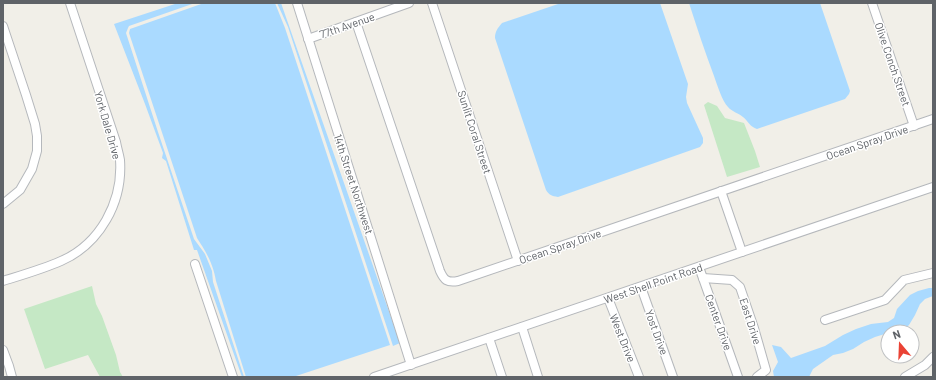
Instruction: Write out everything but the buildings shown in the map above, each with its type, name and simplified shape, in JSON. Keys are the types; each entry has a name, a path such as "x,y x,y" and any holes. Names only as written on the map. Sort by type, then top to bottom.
{"street":[{"name":"York Dale Drive","path":"3,281 61,261 74,254 90,242 106,222 113,209 118,194 120,159 116,142 70,3"},
{"name":"14th Street Northwest","path":"296,3 411,365"},
{"name":"77th Avenue","path":"308,39 409,3"},
{"name":"Sunlit Coral Street","path":"432,3 518,261"},
{"name":"Olive Conch Street","path":"872,3 914,126"},
{"name":"Ocean Spray Drive","path":"356,22 436,259 443,278 450,282 458,281 518,261 933,119"},
{"path":"3,26 35,124 37,151 32,169 20,190 3,204"},
{"name":"West Shell Point Road","path":"374,377 933,188"},
{"path":"721,191 742,252"},
{"path":"195,264 233,377"},
{"name":"Center Drive","path":"699,267 738,377"},
{"path":"825,320 885,300 904,280 933,273"},
{"name":"East Drive","path":"703,278 732,280 740,287 766,370 757,377"},
{"name":"Yost Drive","path":"641,287 673,377"},
{"name":"West Drive","path":"608,298 639,377"},
{"path":"522,327 538,377"},
{"path":"489,338 502,377"},
{"path":"3,350 12,377"},
{"path":"905,377 925,365 933,357"}],"green space":[{"path":"708,102 717,106 725,118 744,123 760,167 727,177 704,105"},
{"path":"92,286 96,304 102,316 116,355 120,372 123,377 100,377 88,355 45,369 24,309"}],"water":[{"path":"178,3 195,3 129,26 126,33 194,239 205,254 212,271 213,282 244,377 242,377 197,250 194,250 166,161 162,158 163,153 114,24"},
{"path":"204,3 275,3 285,28 390,345 293,377 246,377 211,263 197,238 129,33 130,29"},
{"path":"277,3 281,3 400,343 393,346 288,27"},
{"path":"561,3 660,3 688,84 686,97 687,103 703,138 703,143 700,147 558,197 552,196 548,193 495,36 502,23"},
{"path":"689,3 820,3 850,91 849,94 845,99 757,129 755,128 730,109 724,101 707,58"},
{"path":"933,288 933,296 925,299 920,304 910,324 880,324 880,335 864,342 853,349 833,355 813,369 809,377 774,377 773,371 778,362 772,345 781,347 791,358 825,346 856,329 871,324 888,322 894,318 897,309 910,295 918,291"}]}
